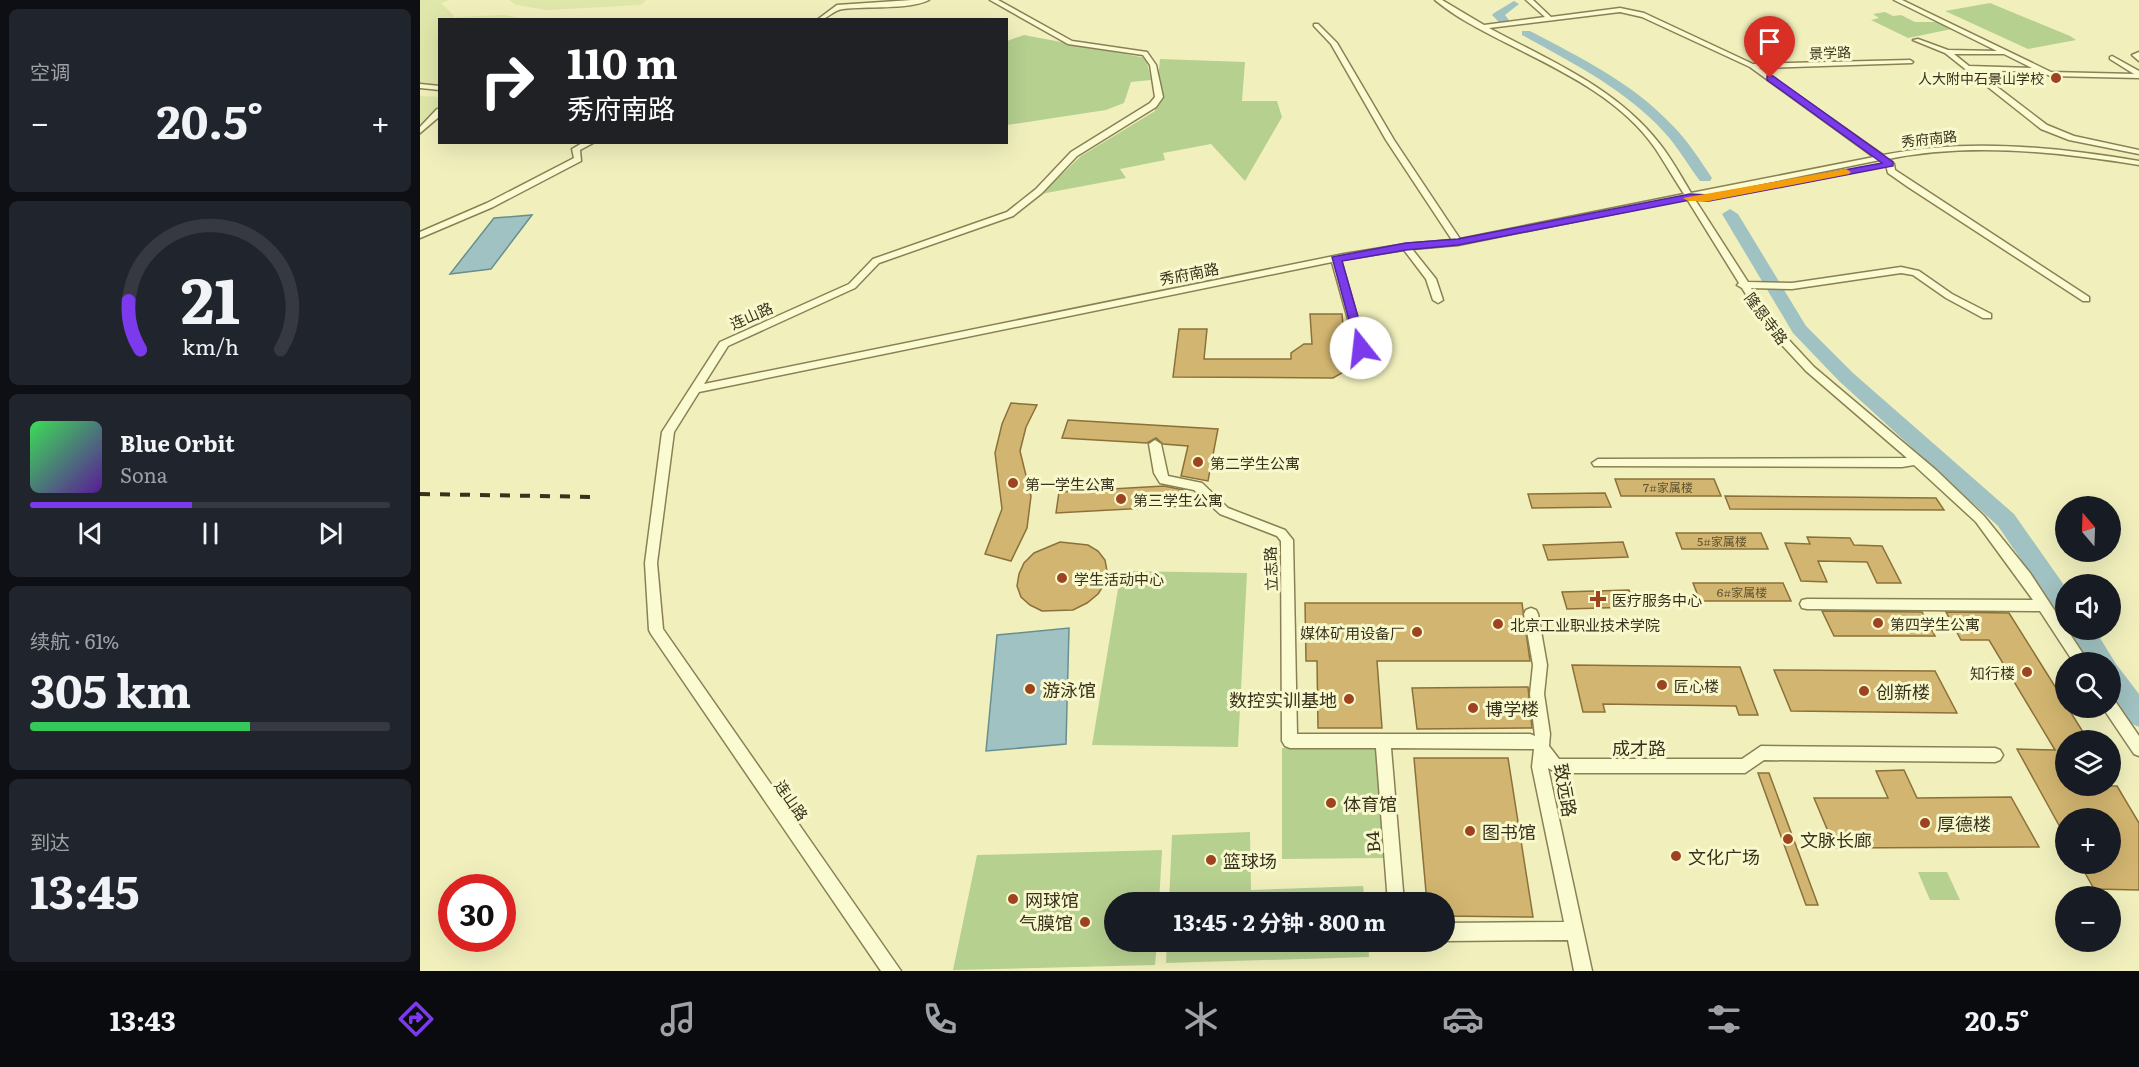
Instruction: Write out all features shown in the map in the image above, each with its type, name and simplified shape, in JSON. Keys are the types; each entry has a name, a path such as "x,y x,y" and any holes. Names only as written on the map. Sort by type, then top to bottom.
{"street":[{"path":"823,18 837,7 926,0"},
{"name":"连山路","path":"892,971 656,630 651,563 668,432 724,344 852,286 876,261 1010,214 1039,191 1074,154 1154,105 1159,97 1153,65 1145,53 1070,43 993,0"},
{"name":"隆恩寺路","path":"1438,0 1576,76 1617,103 1649,135 1747,285 1771,327 1794,353 1980,519 2045,606 2075,652"},
{"path":"1529,0 1549,18"},
{"path":"1897,0 2050,74 2139,75"},
{"path":"1486,28 1620,10 1630,11 1710,44 1752,66 1890,164 1891,171 1911,185 2086,299"},
{"path":"1486,28 1630,11"},
{"path":"1316,25 1334,43 1390,140 1458,242"},
{"path":"1916,40 1947,52 2044,127 2072,138 2138,153"},
{"path":"1947,52 2006,53"},
{"path":"2112,58 2139,75"},
{"name":"景学路","path":"1752,66 1910,62"},
{"path":"1966,68 2042,70"},
{"path":"420,86 438,88"},
{"path":"420,131 438,113"},
{"path":"420,235 490,205 578,159 576,149 587,144"},
{"name":"秀府南路","path":"696,389 1336,259 1406,247 1458,242 1881,158 1940,149 1984,147 2045,150 2139,165"},
{"name":"秀府南路","path":"1690,197 1709,198 1925,157 1990,152 2092,159 2139,165"},
{"path":"1406,247 1431,279 1438,300"},
{"path":"1336,259 1361,348"},
{"path":"1747,285 1792,286 1900,270 1916,273 1949,296 1987,316"},
{"name":"立志路","path":"1155,444 1160,458 1160,476 1164,480 1198,486 1224,511 1281,533 1287,540 1290,741 1383,741"},
{"path":"1598,463 1902,463 1916,460"},
{"path":"1807,604 2045,606"},
{"name":"致远路","path":"1531,614 1540,666 1537,694 1543,734 1540,744 1540,767 1582,971"},
{"path":"2118,718 2139,749"},
{"path":"1383,741 1530,741 1540,744"},
{"name":"B4","path":"1383,741 1395,892"},
{"name":"成才路","path":"1540,744 1550,761 1557,766 1745,766 1761,753 1995,755"},
{"path":"1455,932 1574,931"}],"green space":[{"path":"420,0 450,0 441,3 455,17 504,15 521,18 438,18 438,86 420,84"},
{"path":"509,0 646,0 641,5 547,10 516,5"},
{"path":"1990,3 2076,40 2028,49 1945,11"},
{"path":"1885,12 1893,16 1901,15 1915,22 1938,22 1952,29 1908,38 1871,20 1879,18 1873,14"},
{"path":"1024,35 1146,58 1151,80 1131,82 1124,103 1106,110 1008,125 1008,41"},
{"path":"1160,59 1245,62 1242,101 1277,101 1282,117 1245,181 1211,144 1163,153 1165,160 1120,169 1126,178 1041,194 1081,156 1155,111"},
{"path":"420,96 438,97 438,110 420,128"},
{"path":"1121,571 1247,573 1238,747 1092,745"},
{"name":"体育馆","path":"1282,748 1376,748 1384,858 1282,859"},
{"name":"篮球场","path":"1250,832 1251,890 1363,886 1364,892 1169,892 1172,835"},
{"path":"1162,850 1160,892 1104,892 1104,952 1156,952 1155,965 953,970 977,855"},
{"path":"1918,872 1947,872 1960,900 1930,900"},
{"path":"1167,952 1369,952 1369,957 1166,963"}],"water":[{"path":"532,215 491,269 450,274 494,218"},
{"name":"游泳馆","path":"1069,628 1066,744 986,751 997,635"}],"building":[{"path":"1310,314 1342,314 1347,370 1333,378 1173,377 1179,329 1207,329 1204,359 1291,359 1291,353 1304,344 1312,344"},
{"name":"第一学生公寓","path":"1011,403 1037,405 1026,427 1020,451 1031,496 1027,528 1011,561 985,554 1002,509 995,453 1002,424"},
{"name":"第二学生公寓","path":"1068,420 1218,429 1208,481 1181,476 1188,446 1163,444 1156,438 1147,443 1062,438"},
{"path":"1615,479 1714,479 1721,496 1621,496"},
{"name":"第三学生公寓","path":"1164,486 1184,490 1184,506 1056,513 1059,492"},
{"path":"1605,493 1611,507 1532,508 1528,494"},
{"path":"1725,496 1936,498 1944,510 1730,509"},
{"path":"1676,533 1761,533 1768,549 1682,549"},
{"path":"1807,537 1850,538 1854,545 1882,546 1901,583 1877,583 1867,562 1818,561 1827,582 1801,581 1785,543 1810,544"},
{"name":"学生活动中心","path":"1060,542 1088,545 1098,551 1105,560 1107,571 1105,583 1098,594 1073,610 1042,611 1021,597 1017,586 1019,574 1024,563 1034,553"},
{"path":"1623,542 1628,557 1548,560 1543,545"},
{"path":"1693,583 1783,583 1791,601 1700,601"},
{"name":"医疗服务中心","path":"1629,590 1635,607 1567,609 1562,592"},
{"name":"媒体矿用设备厂","path":"1305,603 1522,603 1530,661 1377,661 1382,728 1318,728 1317,661 1306,661"},
{"name":"第四学生公寓","path":"1822,611 1922,612 1935,636 1834,636"},
{"path":"1946,612 2009,613 2055,686 2055,718 2074,718 2082,730 2055,730 2055,750 1989,640 1961,640"},
{"name":"匠心楼","path":"1572,665 1740,667 1758,715 1739,715 1736,706 1603,704 1605,712 1583,712"},
{"name":"创新楼","path":"1774,670 1935,671 1957,713 1791,711"},
{"name":"博学楼","path":"1528,687 1532,728 1417,729 1412,688"},
{"path":"2017,749 2055,750 2055,796 2121,796 2121,793 2139,823 2139,890 2121,890 2121,886 2092,886 2086,874 2121,874 2121,808 2055,808 2055,818"},
{"name":"图书馆","path":"1414,758 1508,758 1533,917 1455,916 1455,892 1426,892"},
{"name":"厚德楼","path":"1904,770 1917,798 2011,797 2039,847 1835,848 1814,798 1888,798 1876,771"},
{"name":"文脉长廊","path":"1758,773 1769,773 1818,905 1806,905"}],"waterway":[{"path":"1503,20 1498,15 1514,4"},
{"path":"1526,33 1602,75 1638,100 1674,135 1705,178"},
{"path":"1730,214 1799,329 1846,377 2006,520 2055,591"},
{"path":"2088,640 2096,652"},
{"path":"2121,689 2139,715"}],"railway":[{"path":"420,494 597,497"}],"slow traffic":[{"path":"1688,198 1709,198 1846,172"}],"place":[{"name":"人大附中石景山学校","path":"2056,78"},
{"name":"第二学生公寓","path":"1198,462"},
{"name":"第一学生公寓","path":"1013,483"},
{"name":"第三学生公寓","path":"1121,499"},
{"name":"学生活动中心","path":"1062,578"},
{"name":"医疗服务中心","path":"1598,599"},
{"name":"第四学生公寓","path":"1878,623"},
{"name":"北京工业职业技术学院","path":"1498,624"},
{"name":"媒体矿用设备厂","path":"1417,632"},
{"name":"知行楼","path":"2027,672"},
{"name":"匠心楼","path":"1662,685"},
{"name":"游泳馆","path":"1030,689"},
{"name":"创新楼","path":"1864,691"},
{"name":"数控实训基地","path":"1349,699"},
{"name":"博学楼","path":"1473,708"},
{"name":"体育馆","path":"1331,803"},
{"name":"厚德楼","path":"1925,823"},
{"name":"图书馆","path":"1470,831"},
{"name":"文脉长廊","path":"1788,839"},
{"name":"文化广场","path":"1676,856"},
{"name":"篮球场","path":"1211,860"},
{"name":"网球馆","path":"1013,899"},
{"name":"气膜馆","path":"1085,922"}],"route":[{"path":"1361,348 1336,259 1406,247 1458,242 1690,197 1709,198 1890,164 1770,78"}]}
